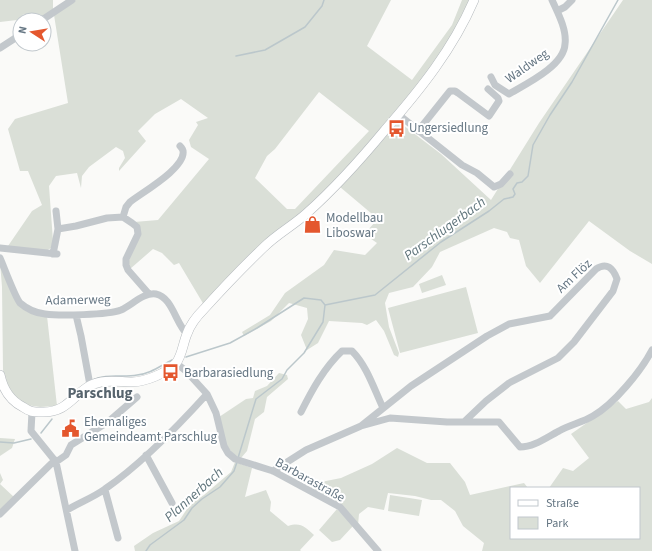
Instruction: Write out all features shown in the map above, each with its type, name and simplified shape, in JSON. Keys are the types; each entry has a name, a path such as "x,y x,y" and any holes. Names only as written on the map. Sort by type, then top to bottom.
{"main road":[{"path":"0,374 5,390 19,405 32,412 47,412 57,411 66,406 89,382 135,382 165,371 176,363 187,334 195,318 202,310 265,246 306,215 363,156 399,115 433,72 456,38 474,0"}],"street":[{"path":"52,13 72,0"},
{"name":"Waldweg","path":"490,77 495,85 509,94 539,76 558,60 566,44 557,11 552,0"},
{"path":"557,11 565,7 572,0"},
{"path":"0,48 12,40"},
{"path":"418,131 450,91 455,91 489,116 499,101 488,88"},
{"path":"399,115 462,165 477,173 494,187 501,184 510,174"},
{"path":"123,217 126,206 130,202 162,180 177,166 183,154 183,150 180,146"},
{"path":"0,248 55,254 58,229 56,211"},
{"path":"58,229 107,218 123,217 132,223 138,230 138,234 126,259 128,270 149,294 156,294 168,301 181,329 187,334"},
{"name":"Adamerweg","path":"0,258 19,302 30,310 45,314 105,314 120,311 149,294"},
{"name":"Am Flöz","path":"361,426 411,386 487,336 509,324 550,316 601,265 607,266 615,272 617,279 614,291 574,342 558,358 509,383 486,401 465,421"},
{"path":"76,314 85,354 89,382"},
{"path":"273,471 306,450 361,426 390,418 447,422 499,422 520,447 527,447 559,430 599,412 610,403 638,373 652,350"},
{"path":"301,412 314,387 332,360 342,351 352,351 358,357 365,368 383,408"},
{"name":"Barbarastraße","path":"176,363 186,371 206,394 216,413 224,446 228,453 236,460 273,471 340,507 378,551"},
{"path":"67,510 105,490 146,455 206,394"},
{"path":"0,514 56,461 66,455 71,446 108,422 138,397"},
{"path":"32,412 31,432 56,461 75,551"},
{"path":"146,455 172,503"},
{"path":"105,490 118,538"}],"green space":[{"path":"0,0 53,0 53,10 50,12 12,12 12,21 0,22"},
{"path":"76,0 391,0 367,46 412,80 452,25 462,0 471,0 443,54 340,178 204,305 179,263 174,265 162,253 153,249 130,269 129,265 131,253 139,238 134,222 158,220 209,159 191,147 189,140 198,125 196,122 208,118 181,99 155,114 138,131 146,141 119,171 119,168 125,158 123,151 116,147 89,167 82,176 81,188 77,173 56,176 49,186 53,241 51,248 46,251 8,246 32,211 42,205 28,171 20,171 8,129 15,119 68,103 54,15","holes":["319,92 369,131 295,209 287,209 255,178 267,156 275,149"]},
{"path":"623,0 652,0 652,264 630,251 589,221 540,283 526,266 519,240 510,238 507,232 494,228 440,252 432,267 413,287 389,293 385,303 389,327 399,353 398,357 394,355 384,331 376,320 367,325 362,323 329,321 318,343 307,350 301,335 308,319 307,308 289,303 271,321 244,336 242,332 270,315 285,293 324,265 334,250 365,255 377,243 364,234 378,219 340,187 399,122 441,154 491,200 539,123"},
{"path":"0,262 18,302 47,316 57,406 40,407 27,405 16,398 7,386 3,370 2,287"},
{"path":"442,275 446,285 422,293 419,284"},
{"path":"466,287 478,333 400,353 388,308"},
{"path":"279,373 287,375 288,379 267,397 264,412 255,419 247,451 241,458 231,451 225,441 219,417 246,399 253,398 255,391 267,386"},
{"path":"652,398 652,551 482,551 484,543 463,526 455,511 441,500 431,500 415,496 388,493 384,510 368,507 359,514 358,525 342,505 306,485 341,478 372,464 397,448 427,463 450,463 465,482 470,495 524,483 527,487 510,487 510,539 640,539 640,487 550,487 563,468 573,471 589,458 571,434 618,401 626,409 649,402"},
{"path":"0,438 15,439 12,448 0,456"},
{"path":"235,462 252,468 245,497 266,490 271,502 270,511 288,526 300,525 314,535 300,550 301,551 135,551 134,546 153,533 179,521 191,503 204,495 231,472"},
{"path":"0,473 3,480 0,484"},
{"path":"0,484 15,498 0,512"},
{"path":"390,495 422,500 419,516 388,511"},
{"path":"337,509 353,526 340,540 332,542 319,530"}],"waterway":[{"path":"236,56 265,50 305,27 322,6 324,0"},
{"name":"Parschlugerbach","path":"186,357 230,343 257,328 304,298 321,300 325,305 375,295 441,242 489,211 504,199 513,197 515,194 513,189 517,183 522,182 528,176 533,145 550,115 572,82 618,0"},
{"name":"Plannerbach","path":"238,458 256,399 282,379 287,370 304,353 323,322 325,305"},
{"name":"Parschlugerbach","path":"93,380 109,376 132,376 142,374 172,360"},
{"name":"Parschlugerbach","path":"64,401 78,389"},
{"name":"Parschlugerbach","path":"41,433 52,419"},
{"name":"Parschlugerbach","path":"0,442 14,443 31,439"},
{"name":"Plannerbach","path":"146,551 150,545 184,520 192,508 202,499 220,487 234,471 237,462"}],"place":[{"name":"Ungersiedlung","path":"396,128"},
{"name":"Modellbau Liboswar","path":"313,225"},
{"name":"Barbarasiedlung","path":"171,373"},
{"name":"Ehemaliges Gemeindeamt Parschlug","path":"71,429"}],"district":[{"name":"Parschlug","path":"100,393"}]}
